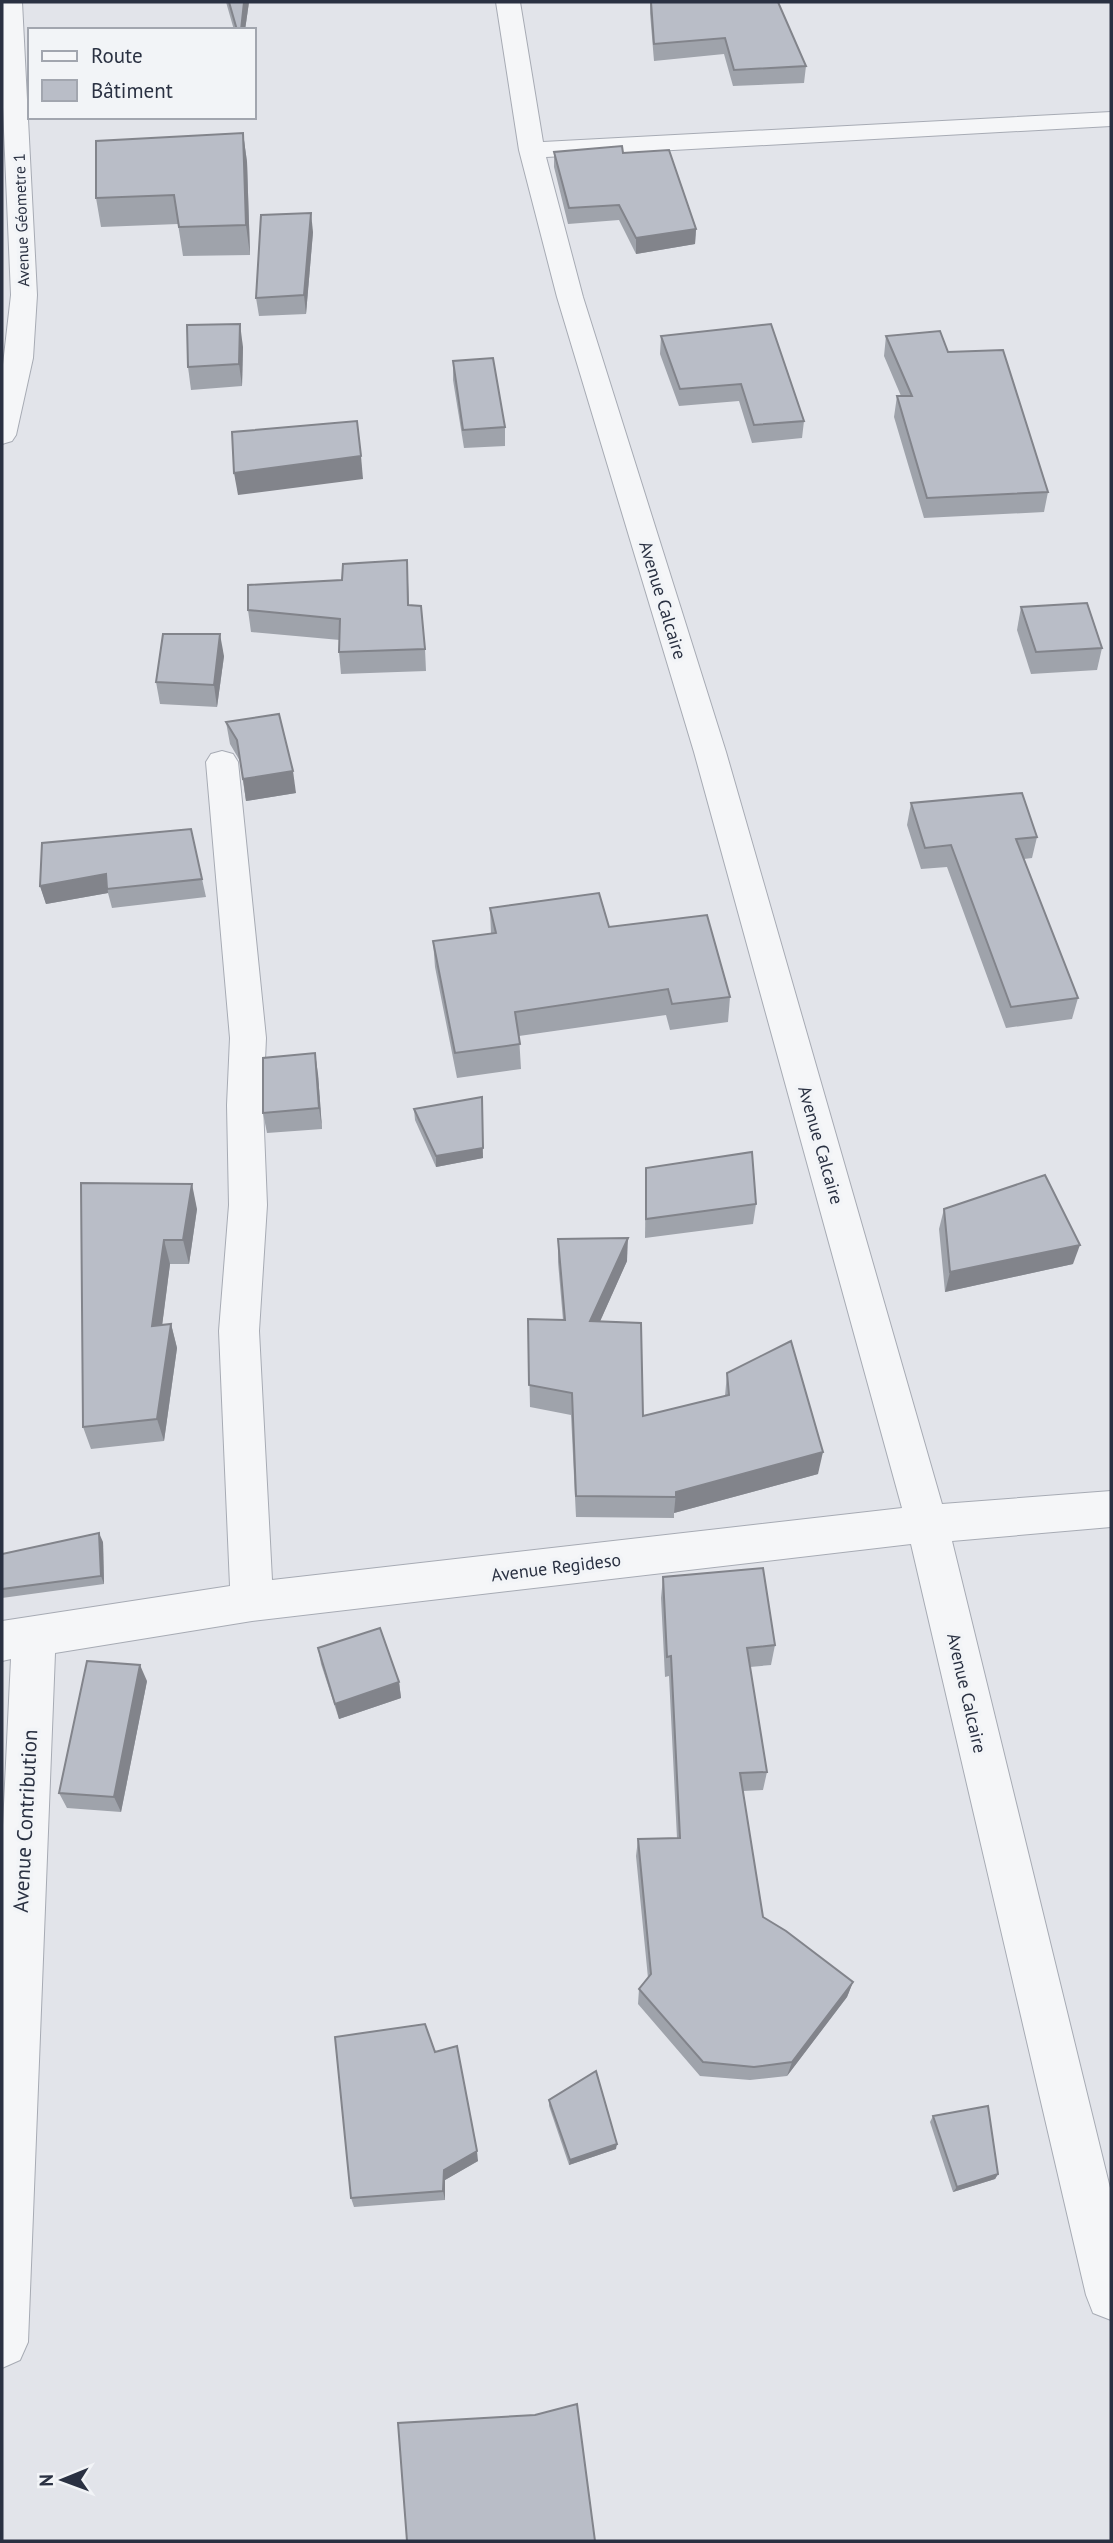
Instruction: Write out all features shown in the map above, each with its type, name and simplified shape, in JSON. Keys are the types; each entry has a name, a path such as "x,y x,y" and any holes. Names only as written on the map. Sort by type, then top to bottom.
{"street":[{"name":"Avenue Géometre 1","path":"2,435 19,358 24,295 10,2"},
{"name":"Avenue Calcaire","path":"508,2 532,150 570,297 710,752 927,1524 1111,2295"},
{"path":"532,150 1111,119"},
{"path":"222,762 248,1038 245,1105 248,1205 239,1331 252,1602"},
{"name":"Avenue Regideso","path":"18,1638 252,1602 927,1524 1111,1509"},
{"name":"Avenue Contribution","path":"2,2342 18,1638"}],"building":[{"path":"229,2 244,2 241,28 236,28"},
{"path":"651,2 778,2 806,66 734,70 725,38 654,44"},
{"path":"243,133 246,225 179,227 174,195 96,198 96,141"},
{"path":"622,146 623,153 669,150 696,229 636,238 619,205 569,208 554,152"},
{"path":"311,213 304,295 256,298 261,215"},
{"path":"240,324 239,364 188,367 187,325"},
{"path":"771,324 804,421 754,425 741,384 680,389 661,336"},
{"path":"940,331 948,352 1003,350 1048,492 927,498 897,396 912,396 886,336"},
{"path":"493,358 505,427 463,430 453,361"},
{"path":"357,421 361,456 234,473 232,432"},
{"path":"407,560 408,605 421,606 425,649 339,652 340,619 248,610 248,585 342,580 343,564"},
{"path":"1087,603 1102,648 1036,652 1021,607"},
{"path":"163,634 220,634 214,685 156,682"},
{"path":"279,714 293,771 243,779 237,740 226,722"},
{"path":"1022,793 1037,837 1016,839 1078,998 1011,1007 951,845 925,848 911,803"},
{"path":"191,829 202,879 107,889 106,874 40,886 42,843"},
{"path":"599,893 609,927 707,915 730,997 672,1004 668,989 515,1012 520,1044 455,1053 433,941 496,933 490,908"},
{"path":"315,1053 319,1108 263,1113 263,1058"},
{"path":"482,1097 483,1148 436,1156 414,1109"},
{"path":"752,1152 756,1204 646,1219 646,1168"},
{"path":"1045,1175 1080,1245 950,1272 944,1209"},
{"path":"81,1183 192,1184 183,1240 164,1240 152,1326 171,1324 157,1419 83,1427"},
{"path":"628,1238 590,1321 641,1323 643,1416 729,1395 727,1373 791,1341 823,1452 676,1492 676,1497 576,1496 572,1393 529,1385 528,1319 565,1320 558,1239"},
{"path":"99,1533 101,1576 2,1589 2,1554"},
{"path":"763,1568 775,1645 747,1648 767,1772 740,1773 763,1917 786,1931 853,1982 792,2062 754,2067 703,2062 639,1989 651,1974 638,1839 680,1838 671,1656 667,1657 663,1577"},
{"path":"380,1628 399,1682 335,1704 318,1648"},
{"path":"87,1661 140,1665 114,1797 59,1793"},
{"path":"425,2024 435,2052 457,2046 477,2151 444,2170 443,2191 351,2198 335,2037"},
{"path":"596,2071 617,2144 570,2160 549,2100"},
{"path":"988,2106 998,2174 957,2187 933,2116"},
{"path":"577,2404 595,2541 407,2541 398,2423 535,2415"}]}
